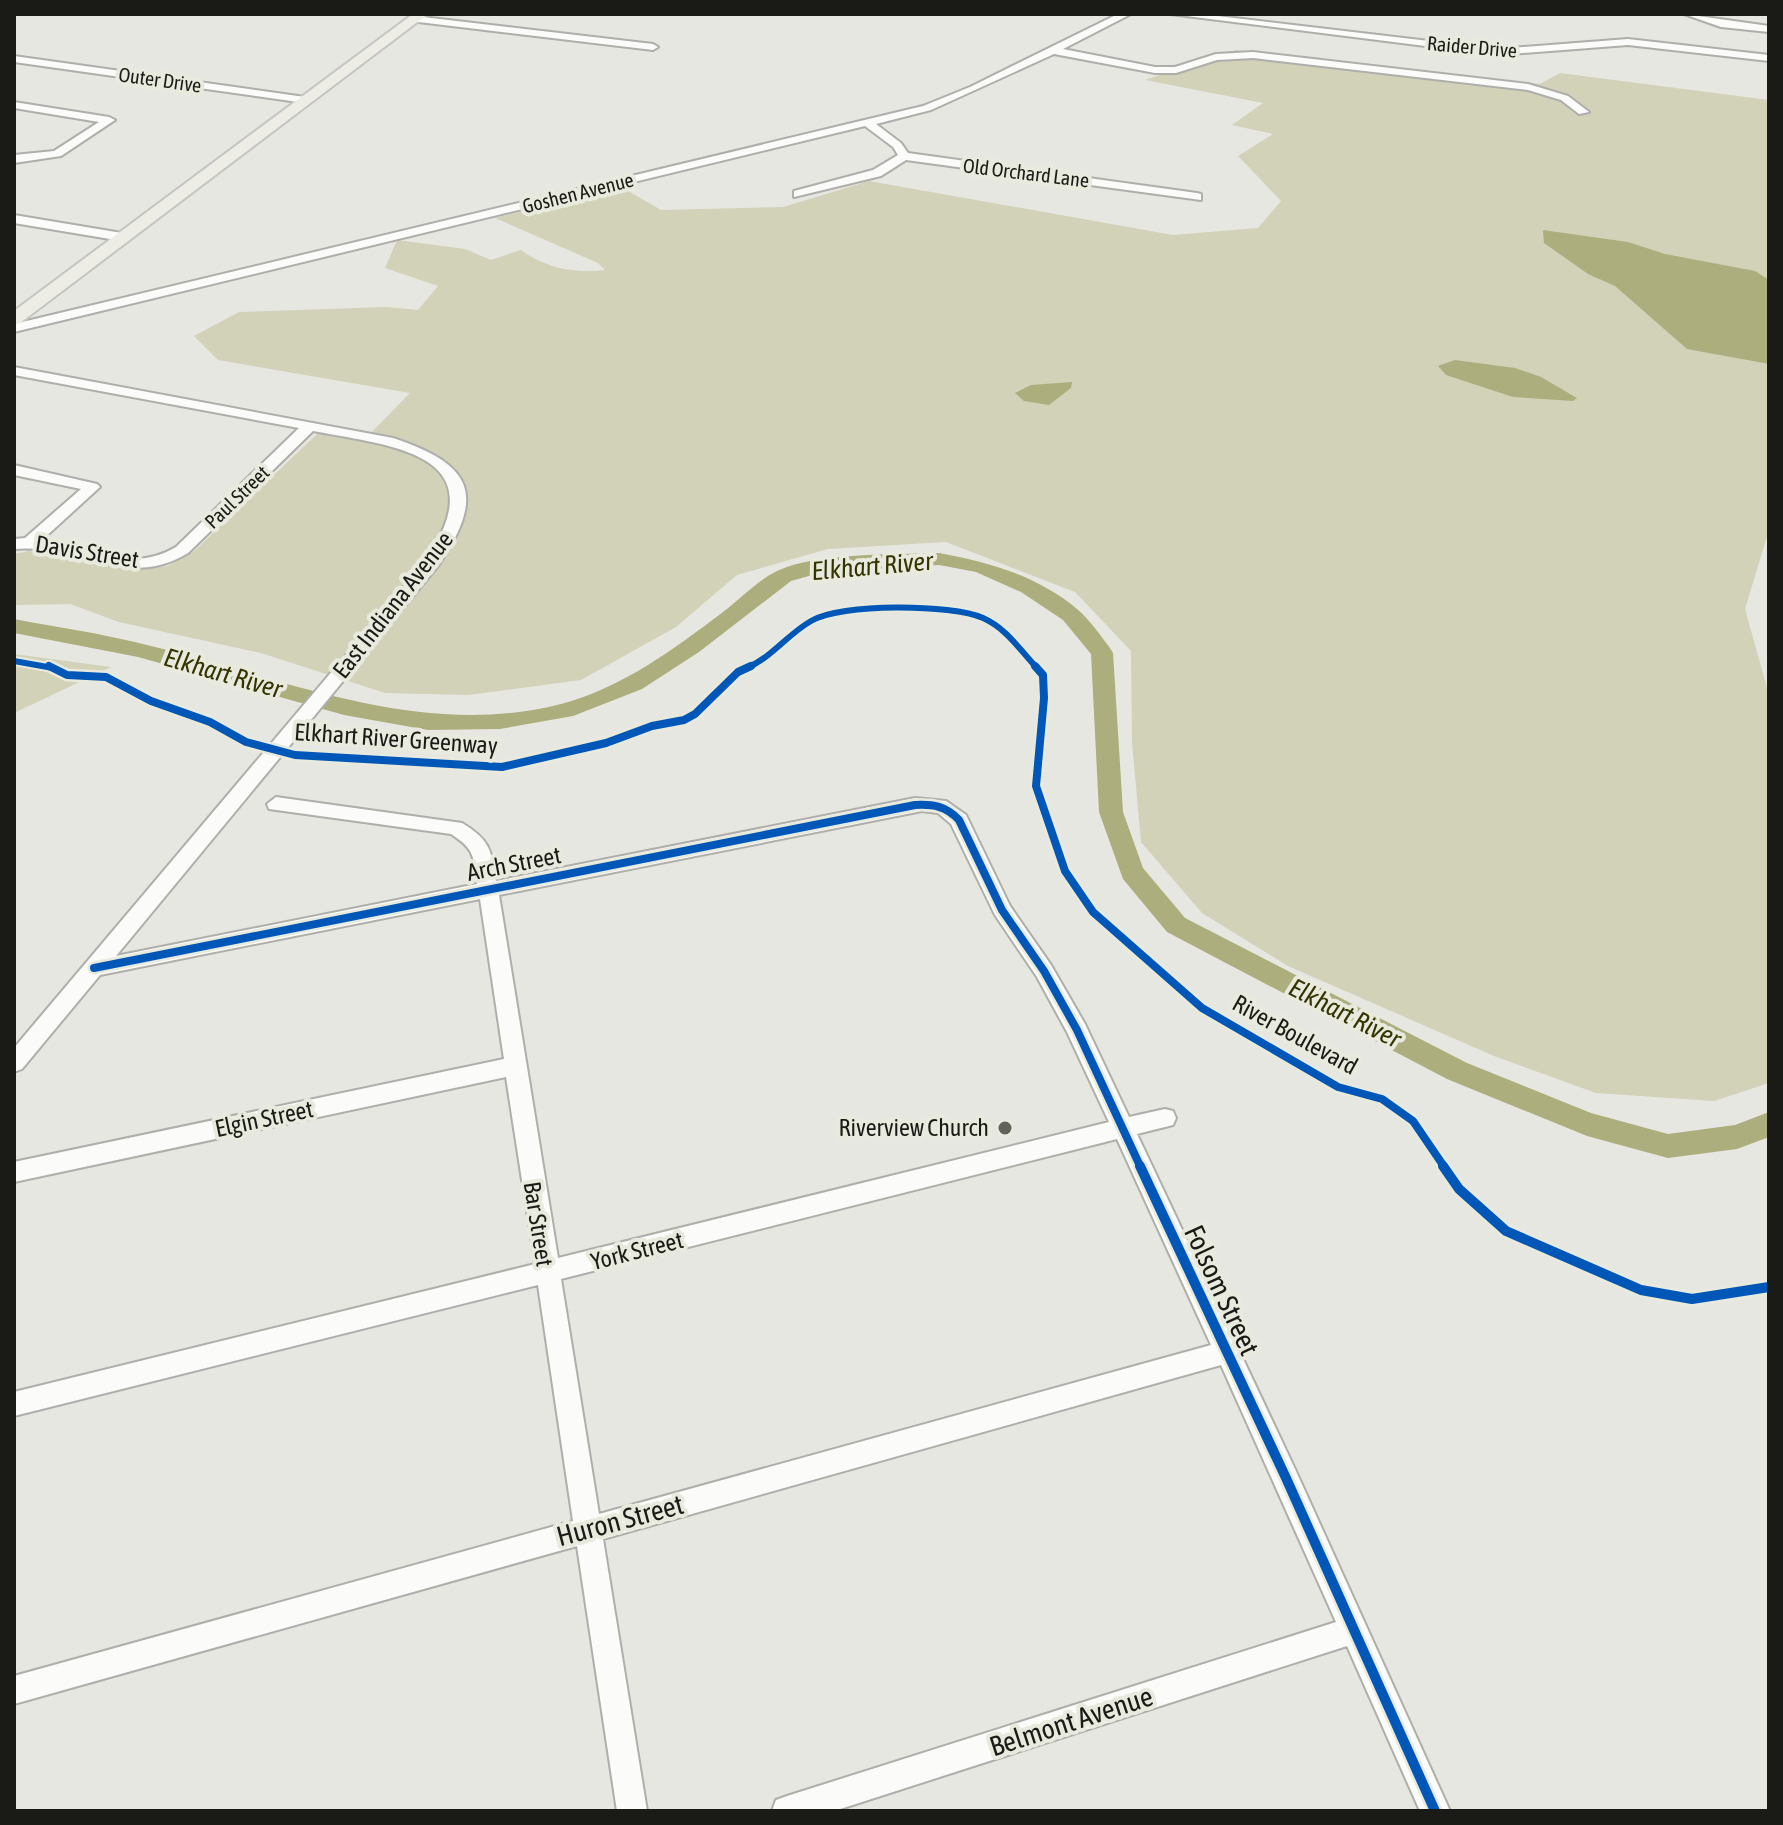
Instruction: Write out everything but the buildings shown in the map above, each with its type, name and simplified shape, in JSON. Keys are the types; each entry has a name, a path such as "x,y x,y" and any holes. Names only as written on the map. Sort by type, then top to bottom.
{"main road":[{"path":"14,319 418,16"}],"street":[{"name":"Goshen Avenue","path":"14,328 868,123 948,100 1126,14"},
{"name":"Raider Drive","path":"1175,14 1497,52 1543,51 1591,43 1621,42 1769,58"},
{"path":"1689,14 1721,24 1769,29"},
{"path":"418,16 653,47"},
{"path":"1052,50 1166,71 1216,57 1265,56 1528,87 1557,94 1573,102 1583,112"},
{"name":"Outer Drive","path":"14,59 305,100"},
{"path":"14,105 109,120 57,154 14,159"},
{"path":"798,194 877,173 904,156 897,145 868,123"},
{"path":"14,148 52,144 69,146"},
{"name":"Old Orchard Lane","path":"904,156 1197,197"},
{"path":"14,219 122,237"},
{"name":"East Indiana Avenue","path":"14,359 21,371 388,441 425,454 440,464 459,488 460,518 450,539 14,1063"},
{"name":"Paul Street","path":"160,562 182,550 309,426"},
{"path":"14,470 92,487 22,542"},
{"name":"Davis Street","path":"22,542 130,564 160,562"},
{"name":"Bar Street","path":"276,804 455,828 475,840 482,851 632,1811"},
{"name":"Arch Street","path":"94,968 915,805 941,805"},
{"name":"Folsom Street","path":"941,805 959,820 1002,910 1070,1018 1227,1352 1435,1811"},
{"name":"Elgin Street","path":"14,1172 514,1066"},
{"name":"York Street","path":"14,1404 1165,1118"},
{"name":"Huron Street","path":"14,1690 1227,1352"},
{"name":"Belmont Avenue","path":"787,1811 1354,1630"}],"shaded area":[{"path":"1236,50 1540,84 1560,73 1769,100 1769,530 1745,609 1769,695 1769,1083 1714,1101 1596,1093 1494,1056 1288,966 1202,913 1141,842 1132,742 1131,651 1075,592 946,542 828,549 737,575 676,627 581,680 468,695 385,693 261,653 119,622 70,604 14,605 14,554 29,551 137,569 168,566 194,551 317,434 363,441 410,393 218,360 194,336 239,312 386,307 418,310 438,286 385,268 397,240 465,249 491,260 521,250 541,262 561,268 605,270 598,263 495,218 621,187 661,210 783,207 869,181 1173,235 1258,228 1281,201 1238,156 1273,134 1232,125 1263,103 1145,80"},
{"path":"1543,230 1628,242 1665,254 1755,271 1769,280 1769,364 1687,349 1615,286 1588,274 1544,243"},
{"path":"1455,360 1515,368 1541,377 1577,398 1573,401 1513,397 1446,375 1438,366"},
{"path":"1072,382 1071,388 1049,405 1024,401 1015,393 1031,385"},
{"path":"14,654 111,667 14,713"}],"waterway":[{"name":"Elkhart River","path":"14,626 139,650 344,707 428,722 500,721 565,711 634,684 691,647 784,576 823,566 939,559 981,567 1029,587 1071,615 1102,653 1111,812 1132,872 1176,925 1457,1071 1587,1124 1668,1146 1737,1137 1769,1124"}],"cycle path":[{"name":"Elkhart River Greenway","path":"14,661 47,665 67,675 106,677 151,701 210,722 246,742 295,755 502,767 606,743 652,726 684,720 695,714 738,672 763,661 812,620 833,613 905,607 981,617 1001,628 1043,675 1044,698 1036,786 1065,871 1093,912 1202,1008 1338,1087 1382,1099 1413,1121 1459,1189 1506,1231 1641,1290 1692,1299 1769,1287"},
{"path":"94,968 915,805 934,805 950,811 959,820 1002,910 1044,971 1077,1030 1286,1478 1435,1811"}],"place":[{"name":"Riverview Church","path":"1005,1128"}]}
